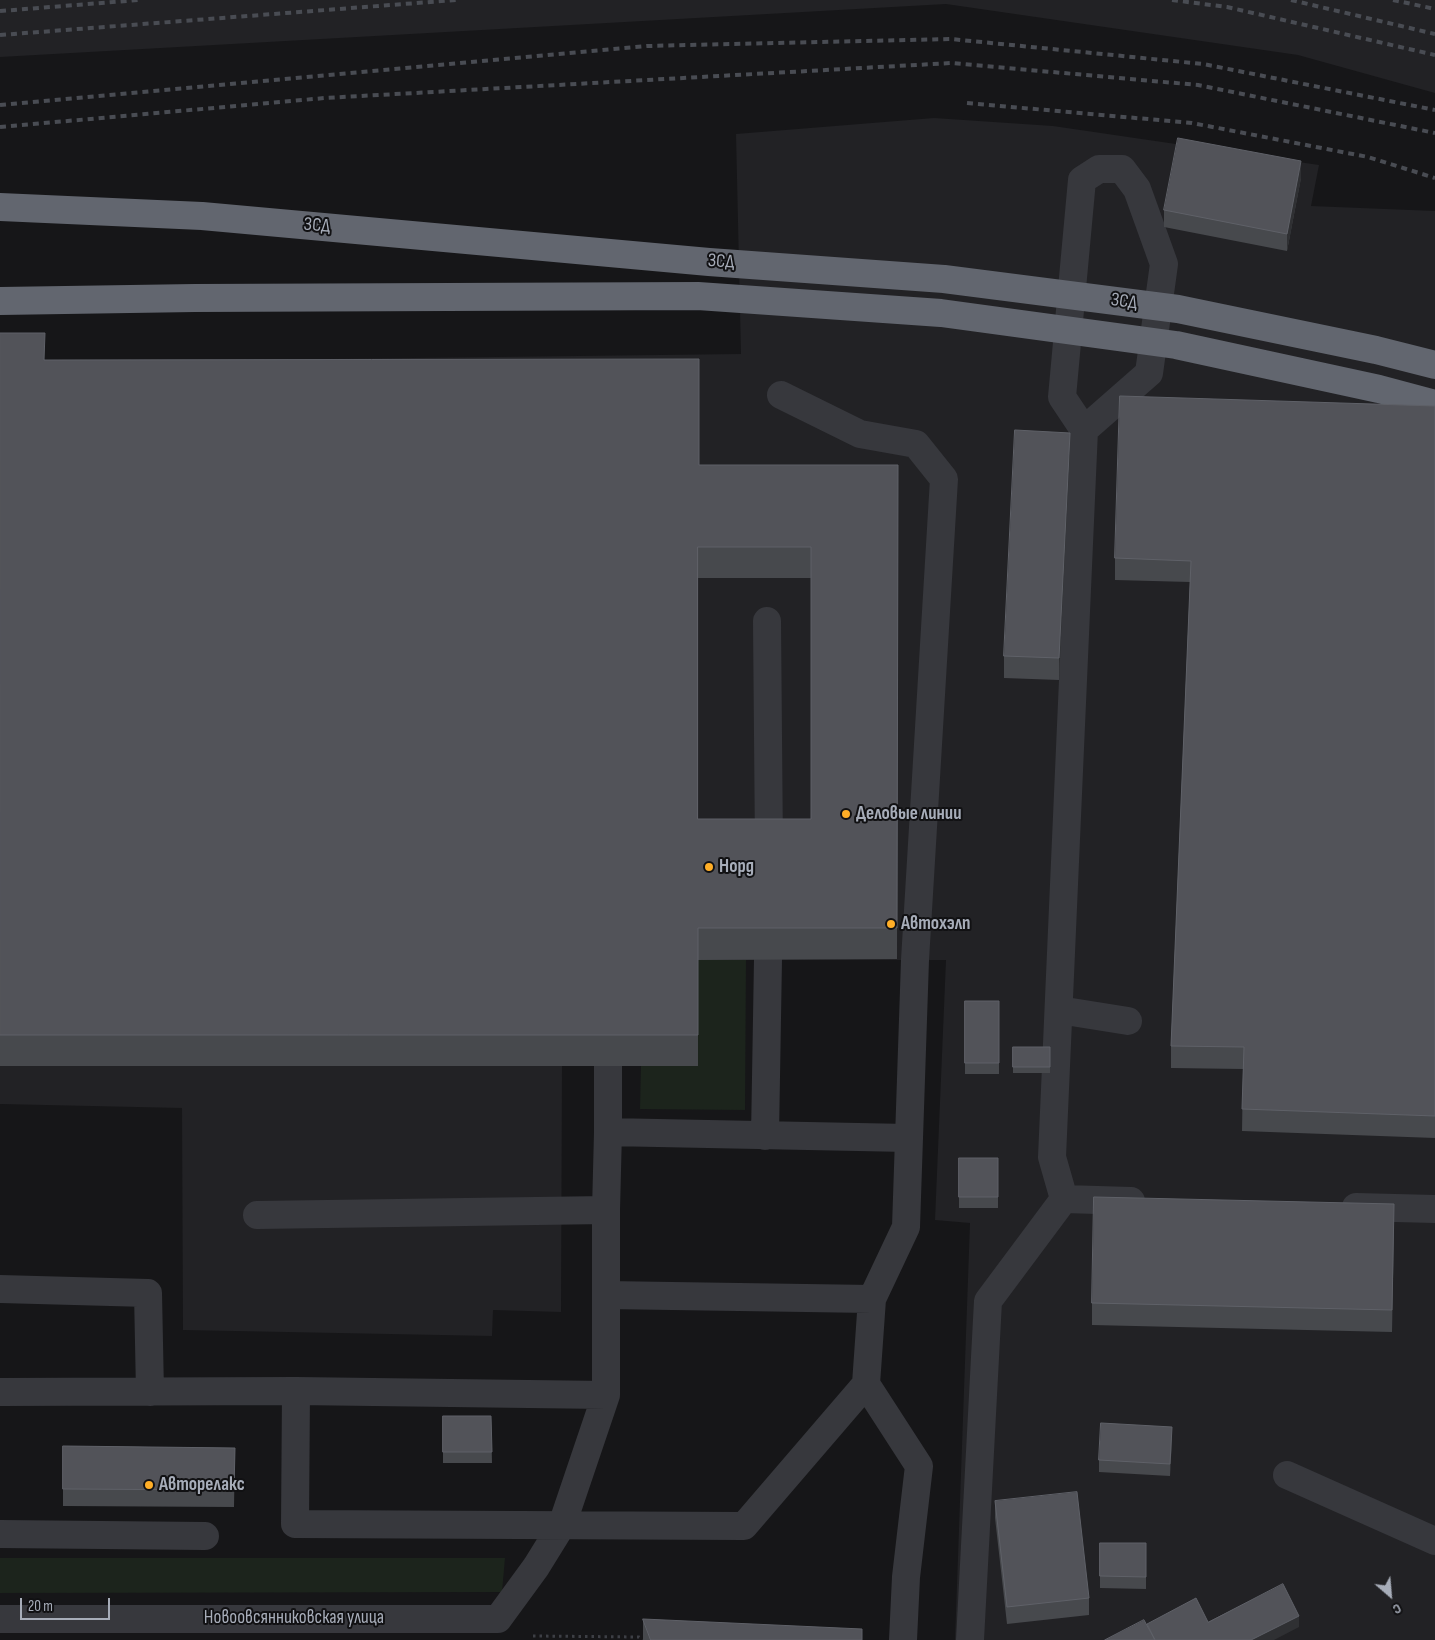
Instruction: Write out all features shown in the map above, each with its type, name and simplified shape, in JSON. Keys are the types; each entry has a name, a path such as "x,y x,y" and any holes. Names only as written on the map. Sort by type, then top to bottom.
{"highway":[{"name":"ЗСД","path":"0,207 202,216 709,262 944,279 1178,310 1376,350 1435,365"},
{"name":"ЗСД","path":"0,301 205,298 698,296 941,313 1176,345 1379,389 1435,404"}],"street":[{"path":"1064,1199 1052,1156 1084,430 1062,397 1082,180 1099,169 1122,169 1137,188 1164,264 1149,373 1084,430"},
{"path":"296,1391 295,1524 744,1526 866,1384 872,1299 906,1227 915,960 944,479 916,444 860,434 781,395"},
{"path":"767,621 769,850"},
{"path":"764,1136 768,959"},
{"path":"1059,1010 1128,1021"},
{"path":"498,1629 562,1526 606,1395 608,1066"},
{"path":"608,1132 908,1138"},
{"path":"1064,1199 1152,1202"},
{"path":"970,1640 988,1301 1064,1199"},
{"path":"1328,1206 1435,1209"},
{"path":"258,1215 606,1210"},
{"path":"0,1289 148,1294 150,1392"},
{"path":"606,1295 872,1299"},
{"path":"866,1384 919,1466 906,1577 903,1640"},
{"path":"0,1392 296,1391 606,1395"},
{"path":"1287,1475 1435,1541"},
{"path":"0,1534 205,1536"},
{"name":"Новоовсянниковская улица","path":"0,1619 218,1629 498,1629"}],"path":[{"path":"534,1636 639,1637 643,1640"}],"shaded area":[{"path":"0,0 1435,0 1435,93 1298,55 946,4 0,57"},
{"path":"934,118 1053,126 1319,165 1311,206 1435,211 1435,1640 955,1640 970,1223 935,1220 946,960 698,960 698,1066 562,1066 561,1312 493,1310 492,1336 183,1330 182,1108 0,1104 0,363 741,354 736,134"},
{"path":"698,960 746,960 745,1110 640,1109 641,1066 698,1066"},
{"path":"0,1558 505,1558 502,1592 0,1593"}],"building":[{"path":"1178,138 1301,161 1287,234 1164,210"},
{"path":"0,333 45,333 44,360 699,359 699,465 898,465 897,928 698,928 698,1035 0,1035","holes":["698,547 811,547 811,819 698,819"]},
{"path":"1120,396 1435,406 1435,1116 1242,1109 1244,1047 1171,1046 1191,561 1115,558"},
{"path":"1015,430 1070,433 1059,658 1004,656"},
{"path":"965,1001 999,1001 999,1063 965,1063"},
{"path":"1013,1047 1050,1047 1050,1067 1013,1067"},
{"path":"959,1158 998,1158 998,1197 959,1197"},
{"path":"1094,1197 1394,1204 1392,1310 1092,1303"},
{"path":"443,1416 491,1416 492,1452 443,1452"},
{"path":"1101,1423 1172,1427 1170,1464 1099,1460"},
{"path":"63,1446 235,1448 234,1490 63,1489"},
{"path":"1077,1492 1089,1598 1007,1607 995,1501"},
{"path":"1100,1543 1146,1543 1146,1577 1100,1576"},
{"path":"1283,1584 1299,1616 1251,1640 1155,1640 1147,1624 1196,1598 1208,1622"},
{"path":"643,1619 862,1629 862,1640 651,1640"},
{"path":"1144,1620 1155,1640 1105,1640"}],"railway":[{"path":"0,11 139,0"},
{"path":"0,35 456,0"},
{"path":"1172,0 1227,7 1435,55"},
{"path":"1291,0 1435,34"},
{"path":"1393,0 1435,9"},
{"path":"0,105 647,46 951,39 1203,64 1435,110"},
{"path":"0,127 325,98 951,63 1198,85 1435,133"},
{"path":"967,103 1192,123 1368,157 1435,178"}],"place":[{"name":"Деловые линии","path":"846,814"},
{"name":"Норд","path":"709,867"},
{"name":"Автохэлп","path":"891,924"},
{"name":"Авторелакс","path":"149,1485"}]}
